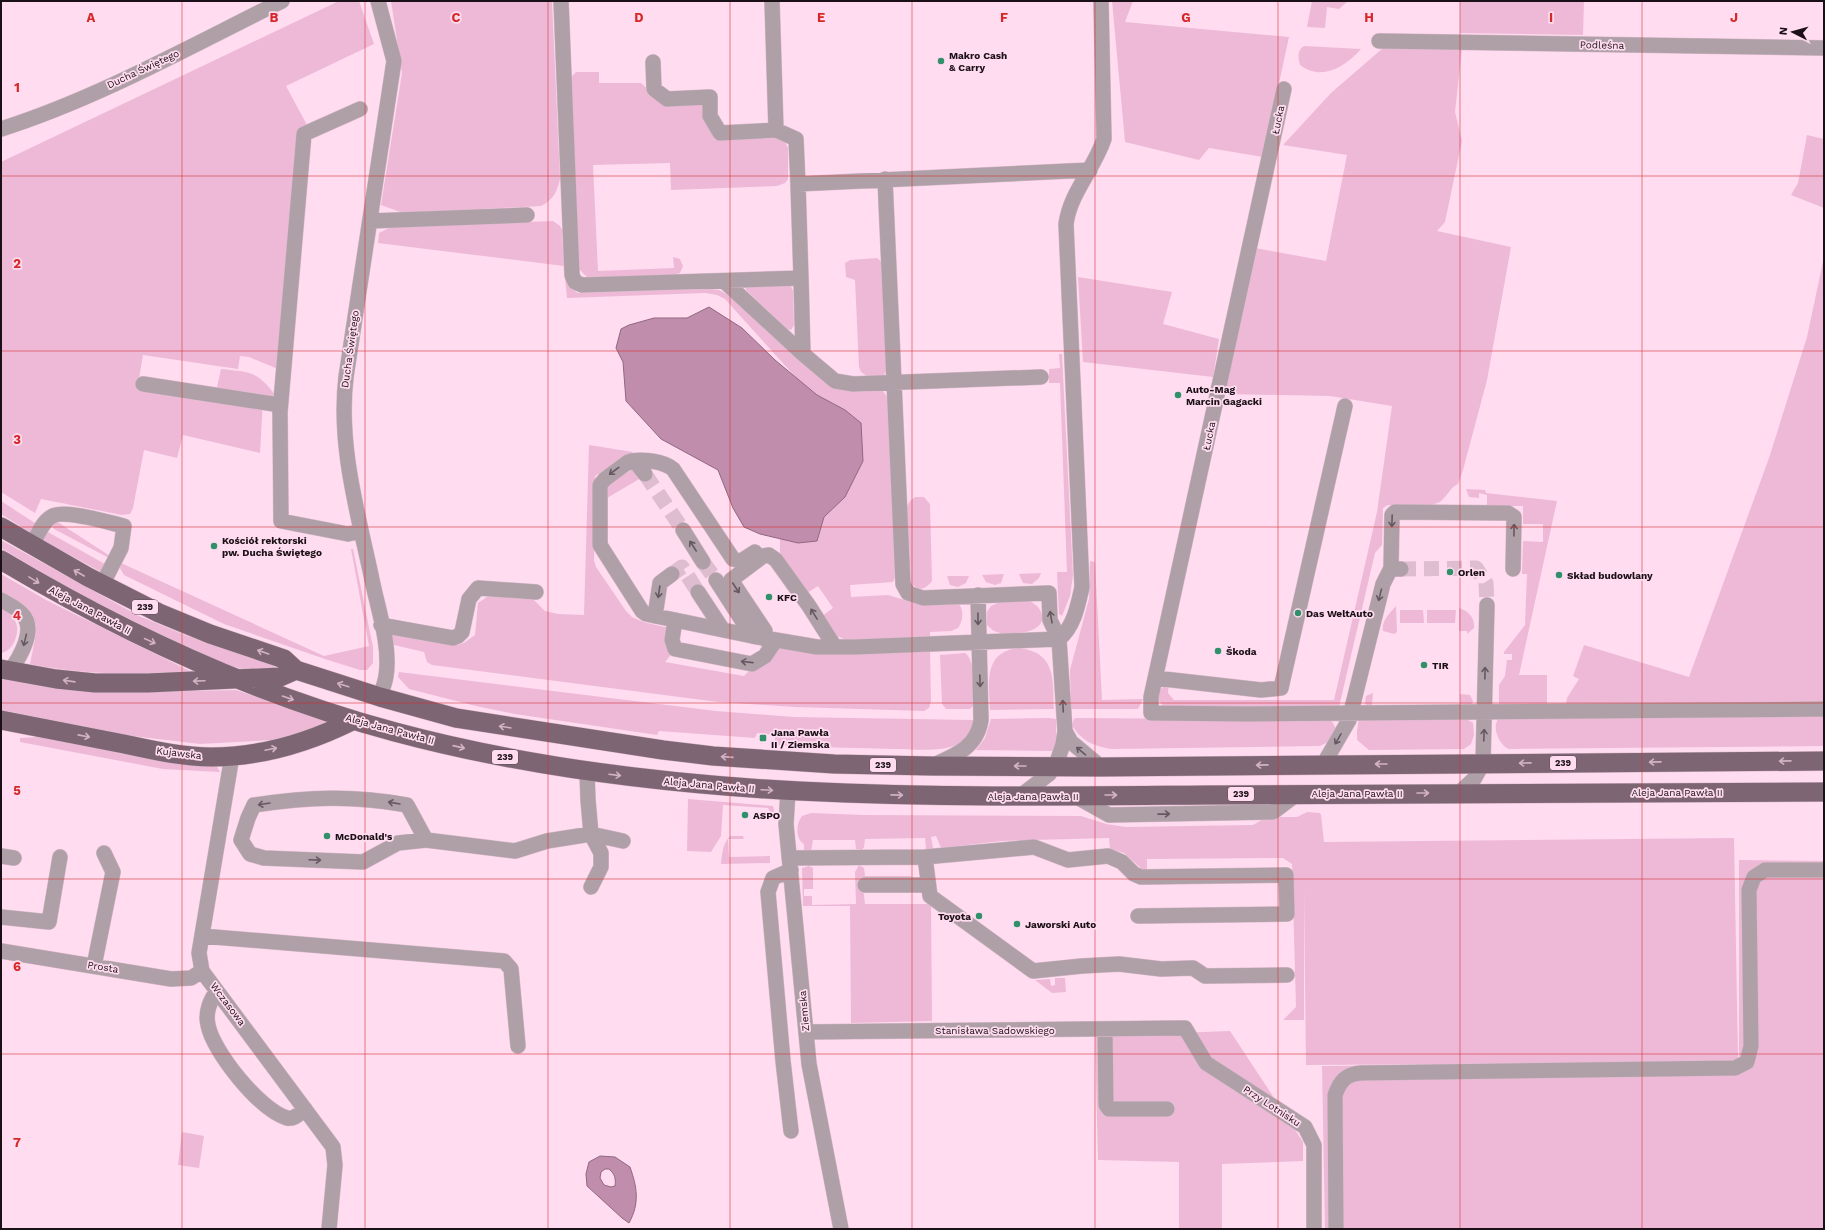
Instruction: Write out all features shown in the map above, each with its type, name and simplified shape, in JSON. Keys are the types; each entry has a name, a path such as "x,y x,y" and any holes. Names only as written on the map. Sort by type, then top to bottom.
{"main road":[{"name":"239","path":"1,527 102,585 185,624 284,659 296,670 380,697 456,718 481,723 713,756 834,764 1101,767 1824,761"},
{"name":"Aleja Jana Pawła II","path":"1,560 94,614 185,657 272,693 354,720 492,755 588,772 658,781 788,791 1019,797 1297,794 1824,792"},
{"path":"6,670 56,679 95,683 238,680 280,677 296,670"},
{"name":"Kujawska","path":"1,720 166,753 199,757 232,756 308,740 354,720"}],"street":[{"name":"Ducha Świętego","path":"1,129 62,107 152,65 282,1"},
{"name":"Ducha Świętego","path":"378,1 394,61 343,400 344,435 386,654 386,678 380,697"},
{"path":"561,1 572,275 575,282 582,285 801,278"},
{"path":"772,1 776,130"},
{"path":"835,647 809,606 766,548 762,547 741,561 733,559 673,469 666,465 642,460 631,461 611,474 600,485 601,548 642,611 646,614 802,646 835,647 1059,639 1069,629 1078,605 1082,587 1066,224 1069,205 1090,170 1104,139 1101,1"},
{"name":"Podleśna","path":"1379,41 1824,48"},
{"path":"653,62 654,89 667,99 710,97 710,116 720,133 776,130 796,140 802,354"},
{"name":"Łucka","path":"1284,89 1155,678 1151,697 1151,713 1351,713"},
{"path":"360,109 304,134 280,405 281,521 348,534 361,530"},
{"path":"798,184 1090,170"},
{"path":"885,180 903,584 908,592 923,598 1049,593 1050,620 1059,639 1065,731 1060,756 1049,774 1019,797"},
{"path":"370,220 527,215"},
{"path":"724,280 802,354 835,381 841,383 852,384 1041,377"},
{"path":"143,384 280,405"},
{"path":"1155,678 1261,690 1281,688 1345,406"},
{"path":"631,461 638,464 645,474"},
{"path":"1323,765 1349,720 1383,584 1396,568 1392,515 1395,512 1508,513 1514,517 1513,569"},
{"path":"32,545 46,522 50,517 56,514 68,514 124,526 121,548 102,585"},
{"path":"683,530 703,562"},
{"path":"675,620 672,640 675,649 752,664 765,656 765,631 732,583 732,578 763,556 768,555 774,558"},
{"path":"655,616 660,583 672,574"},
{"path":"716,580 764,638"},
{"path":"381,625 453,638 462,632 469,599 478,588 536,592"},
{"path":"698,592 723,630"},
{"path":"931,766 958,754 969,746 979,729 981,720 978,595"},
{"path":"1,600 22,614 27,627 21,653 6,670"},
{"path":"1459,793 1474,779 1483,764 1487,605"},
{"path":"1351,713 1824,709"},
{"path":"1065,731 1071,742 1101,767"},
{"name":"Wczasowa","path":"232,756 199,953 202,971 330,1142 335,1154 329,1229"},
{"path":"588,772 588,800 592,834 601,853 601,867 591,887"},
{"name":"Ziemska","path":"788,791 786,824 808,1064 841,1229"},
{"path":"426,840 407,805 383,801 334,797 286,800 254,805 241,840 250,854 264,858 364,862 398,843 426,840 515,851 547,841 592,834 623,841"},
{"path":"791,1131 783,1061 768,892 773,878 790,864 925,857 1034,847 1068,860 1108,856 1122,862 1134,874 1141,877 1286,875 1288,914 1138,916"},
{"path":"94,966 113,872 104,853"},
{"path":"1,917 49,922 60,857"},
{"path":"925,857 930,896 1033,971 1119,964 1161,969 1193,968 1205,976 1287,975"},
{"path":"1336,1229 1335,1095 1344,1078 1357,1073 1734,1068 1747,1062 1750,1046 1749,890 1754,877 1765,870 1824,870"},
{"path":"865,885 928,885"},
{"path":"202,936 504,961 511,970 518,1046"},
{"name":"Prosta","path":"1,951 183,979 191,978 202,971"},
{"path":"217,991 210,1000 208,1024 214,1040 238,1078 264,1105 287,1118 292,1118 305,1109"},
{"name":"Stanisława Sadowskiego","path":"806,1032 1185,1028"},
{"name":"Przy Lotnisku","path":"1185,1028 1206,1063 1305,1127 1314,1145 1314,1229"},
{"path":"1105,1029 1106,1105 1108,1109 1167,1109"}],"shaded area":[{"path":"339,1 359,1 374,44 286,86 307,125 278,369 249,357 240,356 238,369 143,355 137,390 214,401 221,369 246,372 263,381 275,395 263,399 260,453 183,435 177,458 144,450 133,508 130,514 122,515 41,499 35,513 1,492 1,162"},
{"path":"391,1 552,1 560,179 556,192 549,201 541,206 403,213 381,205 402,73"},
{"path":"1112,1 1133,1 1125,22 1289,37 1263,157 1209,148 1199,160 1125,142"},
{"path":"1312,1 1348,1 1339,9 1327,7 1325,28 1307,27"},
{"path":"1460,1 1584,1 1583,35 1460,33"},
{"path":"1304,46 1361,49 1341,66 1325,72 1317,72 1308,70 1300,65 1299,52"},
{"path":"1383,48 1462,48 1455,112 1462,141 1445,222 1437,231 1511,247 1487,380 1463,470 1458,484 1451,489 1444,499 1433,504 1432,506 1388,505 1383,508 1382,545 1375,553 1339,707 1164,707 1158,700 1160,690 1169,682 1168,693 1174,700 1334,700 1377,512 1392,406 1330,396 1224,394 1255,248 1326,261 1347,155 1283,145 1331,93"},
{"path":"576,72 599,72 599,83 641,83 664,105 702,104 704,118 715,140 776,137 784,140 788,148 788,179 785,183 777,186 671,190 670,163 593,165 598,271 674,268 673,257 680,259 683,266 680,273 673,275 588,278 577,267 570,78"},
{"path":"1807,135 1824,139 1824,208 1791,195 1798,183"},
{"path":"553,221 560,226 562,230 564,266 378,243 379,233 391,227"},
{"path":"1824,257 1824,705 1566,704 1567,698 1579,679 1573,676 1584,645 1689,677 1769,458 1807,337"},
{"path":"877,258 882,262 887,370 883,376 868,377 861,372 859,367 855,280 846,277 845,263 850,260"},
{"path":"1078,277 1172,292 1163,324 1219,339 1213,377 1083,362"},
{"path":"565,278 572,289 578,293 705,288 719,290 730,296 825,382 883,391 888,398 895,577 893,582 850,585 851,597 888,595 918,604 959,604 962,610 962,616 961,623 958,628 951,631 930,632 930,637 846,640 837,636 822,616 833,608 818,586 807,593 780,555 780,538 798,543 817,541 824,517 845,497 845,410 817,395 799,381 725,299 717,295 705,293 567,298"},
{"path":"788,284 791,286 793,291 794,325 791,330 787,329 746,290 746,287"},
{"path":"709,307 742,328 775,360 817,395 845,410 861,423 863,461 845,497 824,517 817,541 798,543 760,534 744,527 733,508 718,470 661,439 626,401 623,362 616,348 621,329 629,325 654,318 687,318"},
{"path":"1059,354 1062,354 1073,575 1070,596 1062,616 1059,614 1057,572 1067,572 1060,383 1049,383 1049,369 1060,368"},
{"path":"589,445 633,452 595,476 594,560 596,567 626,611 632,617 643,622 669,628 673,652 665,662 744,676 752,668 779,648 825,655 930,651 931,701 929,708 924,711 795,707 718,702 432,665 427,662 424,652 394,645 392,643 392,634 409,635 457,645 464,643 475,635 478,603 487,597 531,597 545,611 558,614 584,615"},
{"path":"633,469 641,478 607,498 608,488 614,480"},
{"path":"1466,489 1485,490 1486,493 1557,501 1519,675 1547,675 1547,705 1499,706 1499,685 1505,676 1507,660 1512,660 1512,654 1504,654 1504,652 1525,625 1527,574 1522,574 1523,541 1543,542 1543,524 1523,524 1523,506 1487,506 1487,495 1479,493 1479,498 1469,497"},
{"path":"915,497 924,497 930,504 932,581 921,589 913,585 911,582 907,506"},
{"path":"1,501 38,525 33,534 1,514"},
{"path":"56,521 110,556 109,558 54,529 51,524"},
{"path":"46,531 105,564 101,572 41,539"},
{"path":"1,540 139,616 185,635 274,666 274,668 243,669 228,665 169,639 61,584 1,548"},
{"path":"351,549 353,549 373,647 373,663 367,670 360,670 328,660 224,624 124,575 120,568 121,563 324,656 369,646"},
{"path":"1090,561 1095,562 1102,700 1143,699 1138,709 1071,709 1070,670 1089,599"},
{"path":"1041,573 1039,578 1032,584 1023,583 1019,574"},
{"path":"1,574 48,601 190,671 110,673 50,668 30,664 35,637 35,621 25,608 1,593"},
{"path":"1004,574 1001,583 995,585 986,582 982,575"},
{"path":"947,576 969,576 966,583 958,587 950,585"},
{"path":"1002,601 1025,601 1033,603 1040,610 1042,618 1040,624 1028,632 1011,634 996,632 987,625 987,612 991,606"},
{"path":"1396,606 1397,632 1394,634 1383,631 1383,624"},
{"path":"1,607 14,618 17,632 12,646 5,652 1,653"},
{"path":"1459,608 1471,615 1474,624 1474,628 1467,634 1467,631 1459,631"},
{"path":"1400,610 1423,610 1424,623 1400,623"},
{"path":"1427,610 1456,610 1455,623 1427,623"},
{"path":"1017,648 1030,650 1046,661 1050,668 1052,677 1054,709 990,710 989,680 993,663 998,656 1006,651"},
{"path":"965,653 971,662 974,685 974,705 970,709 946,709 942,704 940,655"},
{"path":"399,672 716,711 794,717 973,720 972,727 965,739 960,743 946,748 921,750 775,745 775,735 757,733 755,738 659,731 657,735 515,714 409,689 398,677"},
{"path":"1,679 59,689 101,693 236,690 331,722 331,724 272,740 200,744 133,736 1,710"},
{"path":"1373,693 1372,705 1460,705 1460,694 1470,695 1473,701 1471,706 1367,706 1365,703 1366,696"},
{"path":"1824,715 1824,746 1509,749 1499,740 1496,731 1499,718"},
{"path":"1465,718 1473,723 1474,735 1471,744 1464,749 1369,750 1357,740 1359,719"},
{"path":"991,719 1056,719 1056,743 1052,751 976,750 985,738"},
{"path":"1074,719 1330,720 1336,729 1330,741 1320,746 1111,749 1088,742 1084,739 1072,725"},
{"path":"38,737 216,765 220,772 163,769 20,742 20,738"},
{"path":"688,799 773,806 776,818 773,817 768,808 723,805 721,836 711,852 687,851"},
{"path":"1307,812 1320,813 1324,842 1734,838 1738,1057 1736,1062 1306,1065 1304,890 1304,1020 1283,1020 1296,1007 1292,864 1283,858 1147,859 1147,869 1143,870 1124,853 1110,849 1109,838 1002,841 941,848 936,836 931,837 932,849 926,849 925,838 865,839 862,850 856,849 855,840 813,840 811,851 806,852 804,850 804,844 801,842 797,831 802,816 811,813 862,815 1081,816 1106,824 1126,827 1253,825 1267,817 1297,817"},
{"path":"730,836 743,836 744,839 728,839"},
{"path":"728,839 729,857 770,856 770,863 721,864 724,845"},
{"path":"1739,860 1824,861 1824,1229 1325,1229 1322,1066 1736,1063 1739,1057"},
{"path":"859,865 864,868 865,876 911,876 912,878 862,879 865,904 929,904 931,906 932,1021 851,1023 850,906 803,906 802,868 809,866 813,868 813,889 804,889 804,896 812,896 812,905 856,904 855,872"},
{"path":"1055,978 1065,978 1066,992 1052,993 1035,980 1050,979 1051,986 1055,985"},
{"path":"1230,1031 1303,1142 1303,1161 1222,1164 1222,1229 1179,1229 1179,1162 1098,1160 1095,1036"},
{"path":"182,1132 204,1136 199,1168 178,1165"},
{"path":"600,1156 615,1157 630,1167 636,1188 636,1202 635,1209 629,1223 587,1186 586,1174 589,1162","holes":["605,1169 609,1169 613,1173 615,1179 615,1186 611,1187 604,1185 600,1178 601,1172"]}],"tunnel":[{"path":"645,474 683,530"},
{"path":"703,562 716,580"},
{"path":"672,574 682,567 698,592"},
{"path":"1401,569 1476,568 1486,583 1487,605"}],"place":[{"name":"Makro Cash & Carry","path":"941,61"},
{"name":"Auto-Mag Marcin Gagacki","path":"1178,395"},
{"name":"Kościół rektorski pw. Ducha Świętego","path":"214,546"},
{"name":"Orlen","path":"1450,572"},
{"name":"Skład budowlany","path":"1559,575"},
{"name":"KFC","path":"769,597"},
{"name":"Das WeltAuto","path":"1298,613"},
{"name":"Škoda","path":"1218,651"},
{"name":"TIR","path":"1424,665"},
{"name":"Jana Pawła II / Ziemska","path":"763,738"},
{"name":"ASPO","path":"745,815"},
{"name":"McDonald's","path":"327,836"},
{"name":"Toyota","path":"979,916"},
{"name":"Jaworski Auto","path":"1017,924"}]}
